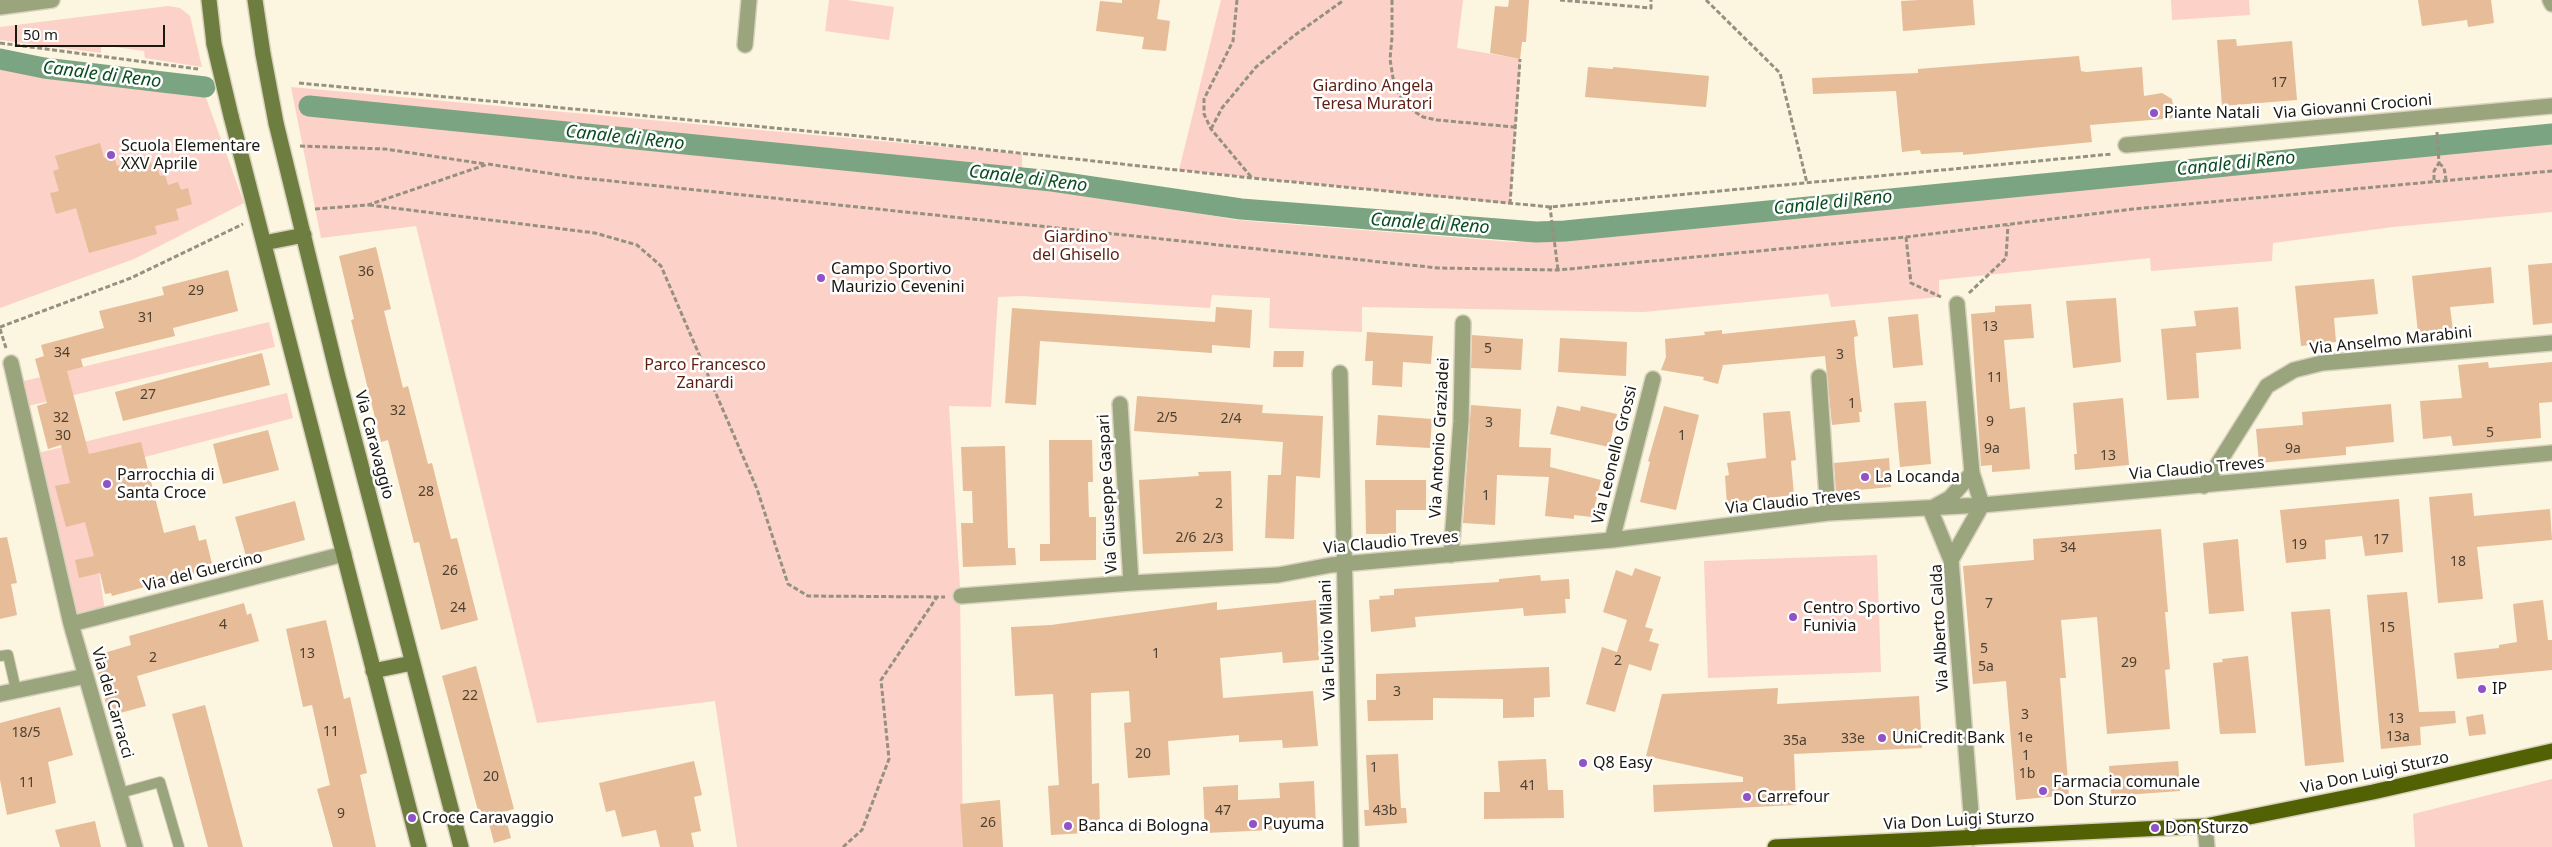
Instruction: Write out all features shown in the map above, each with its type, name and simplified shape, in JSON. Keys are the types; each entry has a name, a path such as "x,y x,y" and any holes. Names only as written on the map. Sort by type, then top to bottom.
{"main road":[{"path":"208,0 214,44 231,116 419,847"},
{"name":"Via Caravaggio","path":"255,0 276,123 338,377 461,847"},
{"path":"264,243 304,235"},
{"path":"373,671 412,663"},
{"name":"Via Don Luigi Sturzo","path":"1775,847 1934,843 1973,838 2205,826 2383,790 2552,751"}],"street":[{"path":"0,7 52,0"},
{"path":"745,45 749,0"},
{"path":"2550,0 2552,4"},
{"name":"Via Giovanni Crocioni","path":"2126,146 2552,106"},
{"path":"1956,304 1972,473 1982,505"},
{"name":"Via Antonio Graziadei","path":"1451,555 1461,421 1463,323"},
{"name":"Via Anselmo Marabini","path":"2204,486 2267,386 2294,370 2322,363 2552,343"},
{"name":"Via dei Carracci","path":"11,363 71,624 135,847"},
{"name":"Via Fulvio Milani","path":"1340,373 1351,847"},
{"path":"1819,377 1828,513"},
{"name":"Via Leonello Grossi","path":"1612,540 1653,379"},
{"name":"Via Giuseppe Gaspari","path":"1120,404 1131,583"},
{"name":"Via Claudio Treves","path":"1278,575 1344,564 1612,540 1828,513 1982,505 2552,453"},
{"path":"1951,560 1930,509 1950,498 1972,473"},
{"name":"Via Alberto Calda","path":"1973,838 1951,560 1982,505"},
{"name":"Via del Guercino","path":"71,624 344,554"},
{"name":"Via Giuseppe Gaspari","path":"961,596 1131,583 1278,575"},
{"path":"0,694 86,676"},
{"path":"2205,826 2207,847"}],"lane":[{"path":"0,656 8,655 16,690"},
{"path":"120,793 160,782 179,847"}],"path":[{"path":"1237,0 1233,41 1204,99 1204,114 1211,129 1252,178"},
{"path":"1211,129 1222,108 1256,67 1295,34 1344,0"},
{"path":"1392,0 1390,59 1393,78 1400,94 1410,108 1423,117 1437,120 1514,127"},
{"path":"1560,0 1651,8 1651,0"},
{"path":"1706,0 1780,73 1807,183"},
{"path":"0,43 198,68"},
{"path":"1510,204 1520,59"},
{"path":"299,83 860,136 1252,178 1550,207 2114,154"},
{"path":"2434,180 2434,171 2439,163 2437,125"},
{"path":"282,146 386,150 593,179 1438,268 1558,270 1906,237 2133,209 2434,180 2552,171"},
{"path":"2439,163 2444,168 2446,179"},
{"path":"368,205 488,164"},
{"path":"298,210 368,205 595,233 637,245 661,266 757,489 788,584 808,596 961,596"},
{"path":"1550,207 1558,270"},
{"path":"0,327 131,278 258,217"},
{"path":"1906,237 1911,283 1956,304 2006,258 2008,225"},
{"path":"843,847 862,830 889,759 880,680 937,597"}],"green space":[{"path":"829,0 847,0 894,7 889,40 825,31"},
{"name":"Giardino Angela Teresa Muratori","path":"1221,0 1463,0 1457,48 1521,59 1510,204 1179,170"},
{"path":"2171,0 2249,0 2250,15 2172,20"},
{"path":"168,6 180,8 190,16 202,67 145,58 144,51 101,45 101,53 0,40 0,27"},
{"name":"Scuola Elementare XXV Aprile","path":"0,65 205,95 244,203 134,259 0,308"},
{"name":"Parco Francesco Zanardi","path":"291,87 1022,154 1022,182 1237,220 1513,242 2552,140 2552,212 2393,227 2273,243 2272,261 2151,271 2150,258 1939,280 1939,297 1831,307 1828,294 1644,312 1362,307 1362,332 1269,328 1270,298 1212,295 1210,308 1022,296 998,297 991,407 949,406 960,587 963,847 737,847 715,701 537,723 416,226 321,238"},
{"path":"269,322 275,347 28,406 20,382"},
{"path":"287,393 293,418 84,473 105,611 69,617 38,453"},
{"name":"Centro Sportivo Funivia","path":"1877,555 1881,672 1708,678 1704,561"},
{"path":"2552,779 2552,847 2415,847 2413,814"}],"building":[{"path":"1122,0 1160,0 1157,19 1170,21 1166,51 1142,49 1144,37 1096,31 1100,1 1122,3"},
{"path":"1509,0 1529,0 1526,42 1522,42 1520,59 1490,53 1495,6 1508,7"},
{"path":"1973,0 1975,25 1903,31 1901,1"},
{"path":"2418,0 2491,0 2494,23 2468,27 2467,20 2422,26"},
{"path":"2236,39 2237,46 2292,41 2297,100 2222,106 2217,40"},
{"path":"2079,56 2081,71 2086,72 2142,67 2144,96 2162,93 2172,99 2175,118 2090,125 2092,142 1963,155 1963,152 1921,154 1920,150 1902,152 1896,91 1813,94 1812,78 1918,73 1918,69"},
{"path":"1588,67 1613,69 1613,67 1709,76 1706,107 1585,97"},
{"path":"100,143 104,158 114,156 117,166 149,157 152,166 156,165 160,176 165,175 168,185 178,182 181,190 188,188 192,204 176,209 179,220 155,226 157,234 89,253 76,208 56,214 50,193 59,191 53,171 59,169 55,156"},
{"path":"376,247 391,309 384,311 403,388 408,386 428,464 432,463 451,539 457,538 478,620 441,630 419,542 414,543 388,440 381,442 351,320 354,319 339,256"},
{"path":"2552,263 2552,323 2533,325 2528,265"},
{"path":"2491,267 2494,303 2450,307 2453,330 2418,333 2412,276"},
{"path":"228,270 238,311 173,328 175,336 81,359 83,367 67,371 89,454 141,442 164,533 195,525 199,541 206,539 213,568 112,596 111,593 105,594 100,573 79,578 75,560 94,556 85,522 66,527 55,486 70,483 61,445 48,449 37,406 47,403 35,359 44,356 41,345 104,328 99,311 164,295 162,287"},
{"path":"2374,279 2378,314 2334,318 2336,342 2301,346 2295,286"},
{"path":"2116,298 2121,362 2073,368 2066,301"},
{"path":"2031,304 2034,338 2004,340 2010,409 2025,407 2030,469 1992,472 1992,465 1981,466 1971,314 1995,312 1995,306"},
{"path":"1216,307 1252,310 1250,348 1212,345 1212,353 1040,341 1036,405 1005,403 1012,308 1215,322"},
{"path":"2238,307 2241,349 2196,353 2199,398 2167,400 2161,329 2196,326 2194,311"},
{"path":"1918,314 1923,365 1893,368 1888,317"},
{"path":"1855,320 1858,336 1854,337 1855,354 1862,412 1859,412 1860,422 1832,425 1825,356 1723,365 1718,384 1703,380 1704,377 1661,370 1666,357 1665,339 1705,335 1704,332 1722,330 1722,334"},
{"path":"1367,332 1433,336 1431,364 1403,362 1402,387 1372,385 1373,361 1365,361"},
{"path":"1472,335 1523,339 1521,370 1471,368"},
{"path":"1560,338 1627,342 1626,376 1558,372"},
{"path":"1274,351 1304,351 1303,367 1273,367"},
{"path":"262,353 270,385 123,421 115,392"},
{"path":"2488,362 2489,368 2552,362 2552,402 2539,403 2541,438 2453,446 2451,436 2423,439 2420,401 2462,398 2458,365"},
{"path":"1137,396 1263,405 1262,413 1323,416 1320,478 1296,476 1294,539 1265,538 1268,475 1281,475 1283,442 1134,431"},
{"path":"2123,398 2129,465 2075,470 2074,454 2077,454 2073,403"},
{"path":"1926,401 1931,464 1900,467 1894,403"},
{"path":"2391,404 2394,442 2346,447 2346,455 2259,463 2256,429 2303,425 2302,412"},
{"path":"1471,405 1521,409 1519,447 1551,448 1550,467 1601,480 1592,517 1574,515 1574,519 1545,516 1549,477 1497,475 1495,525 1463,523"},
{"path":"1557,406 1580,411 1581,406 1617,414 1609,447 1550,434"},
{"path":"1664,406 1699,415 1676,510 1640,502 1650,462 1648,461"},
{"path":"1790,411 1796,460 1791,461 1794,495 1749,500 1749,502 1727,505 1725,476 1729,475 1727,463 1766,458 1763,413"},
{"path":"1378,415 1432,419 1430,448 1376,445"},
{"path":"268,430 279,470 223,484 213,444"},
{"path":"1049,440 1092,440 1093,482 1088,482 1089,517 1096,517 1096,560 1040,561 1040,544 1050,544"},
{"path":"1005,446 1008,548 1015,548 1016,565 963,567 961,523 973,523 972,491 963,491 961,447"},
{"path":"1889,458 1891,487 1836,492 1834,463"},
{"path":"1231,471 1233,551 1143,554 1139,480 1199,476 1198,472"},
{"path":"1365,480 1426,480 1426,510 1396,510 1396,534 1366,534"},
{"path":"2472,493 2474,516 2550,509 2552,540 2477,547 2483,599 2438,603 2429,497"},
{"path":"2399,499 2403,552 2365,556 2362,536 2325,540 2326,559 2286,563 2280,510"},
{"path":"295,501 305,540 246,556 235,517"},
{"path":"2161,529 2168,612 2165,612 2170,669 2165,670 2170,729 2107,734 2097,617 2061,620 2066,678 2060,678 2069,795 2016,800 2006,681 1973,684 1963,566 2034,560 2033,539"},
{"path":"7,537 17,583 11,584 17,615 0,619 0,538"},
{"path":"2238,539 2244,611 2209,614 2203,543"},
{"path":"1635,568 1661,577 1645,627 1653,629 1649,641 1659,644 1651,671 1629,664 1615,712 1586,704 1602,647 1617,652 1627,620 1603,612 1616,570 1632,576"},
{"path":"1540,575 1541,581 1569,579 1570,599 1565,599 1566,613 1524,616 1523,608 1415,617 1416,627 1371,632 1369,600 1380,599 1379,596 1394,595 1394,589 1499,582 1499,579"},
{"path":"2407,592 2419,712 2455,711 2456,723 2420,727 2421,745 2381,749 2367,595"},
{"path":"1316,600 1319,660 1283,663 1282,652 1220,658 1223,698 1313,691 1318,746 1283,748 1282,740 1239,742 1239,735 1168,741 1170,775 1128,778 1124,723 1131,722 1129,691 1091,693 1092,784 1099,783 1100,832 1051,835 1048,786 1059,785 1053,694 1015,696 1011,627 1051,625 1217,602 1217,610"},
{"path":"2543,600 2548,640 2552,640 2552,670 2457,679 2454,653 2499,648 2499,645 2517,642 2513,604"},
{"path":"244,603 247,615 251,613 259,641 137,676 146,706 109,716 94,656 131,645 129,636"},
{"path":"2330,609 2344,762 2305,766 2291,612"},
{"path":"326,620 344,699 350,697 367,773 360,775 376,847 333,847 317,789 330,785 312,705 303,707 286,629"},
{"path":"2248,656 2256,733 2220,734 2213,663 2223,662 2222,659"},
{"path":"476,666 514,809 504,812 511,838 494,843 487,816 480,818 442,676"},
{"path":"1549,667 1550,697 1534,698 1534,717 1503,718 1503,699 1433,698 1433,720 1368,721 1367,700 1376,700 1376,674"},
{"path":"1778,688 1777,704 1919,696 1922,748 1794,754 1796,805 1654,812 1653,785 1743,782 1743,777 1646,756 1662,694"},
{"path":"205,705 243,847 208,847 172,714"},
{"path":"60,707 73,755 48,762 56,803 7,815 0,780 0,723"},
{"path":"2483,714 2486,734 2469,736 2466,717"},
{"path":"1398,754 1401,808 1406,808 1407,823 1365,826 1364,810 1369,810 1366,755"},
{"path":"1546,759 1548,790 1563,790 1564,818 1484,819 1484,792 1500,792 1498,761"},
{"path":"694,761 702,795 694,797 701,831 691,833 694,847 660,847 656,830 622,837 615,810 606,812 599,783"},
{"path":"2178,761 2180,791 2111,796 2109,766"},
{"path":"1314,781 1316,828 1205,833 1203,787 1238,785 1238,800 1280,798 1279,783"},
{"path":"1000,800 1003,847 963,847 960,804"},
{"path":"95,821 101,847 60,847 55,830"}],"waterway":[{"name":"Canale di Reno","path":"0,59 44,68 205,87"},
{"name":"Canale di Reno","path":"309,106 1052,181 1241,209 1536,232 1565,231 2552,134"}],"place":[{"name":"Piante Natali","path":"2154,113"},
{"name":"Scuola Elementare XXV Aprile","path":"111,155"},
{"name":"Campo Sportivo Maurizio Cevenini","path":"821,278"},
{"name":"La Locanda","path":"1865,477"},
{"name":"Parrocchia di Santa Croce","path":"107,484"},
{"name":"Centro Sportivo Funivia","path":"1793,617"},
{"name":"IP","path":"2482,689"},
{"name":"UniCredit Bank","path":"1882,738"},
{"name":"Q8 Easy","path":"1583,763"},
{"name":"Farmacia comunale Don Sturzo","path":"2043,791"},
{"name":"Carrefour","path":"1747,797"},
{"name":"Croce Caravaggio","path":"412,818"},
{"name":"Puyuma","path":"1253,824"},
{"name":"Banca di Bologna","path":"1068,826"},
{"name":"Don Sturzo","path":"2155,828"}],"park label":[{"name":"Giardino del Ghisello","path":"1076,246"}]}
